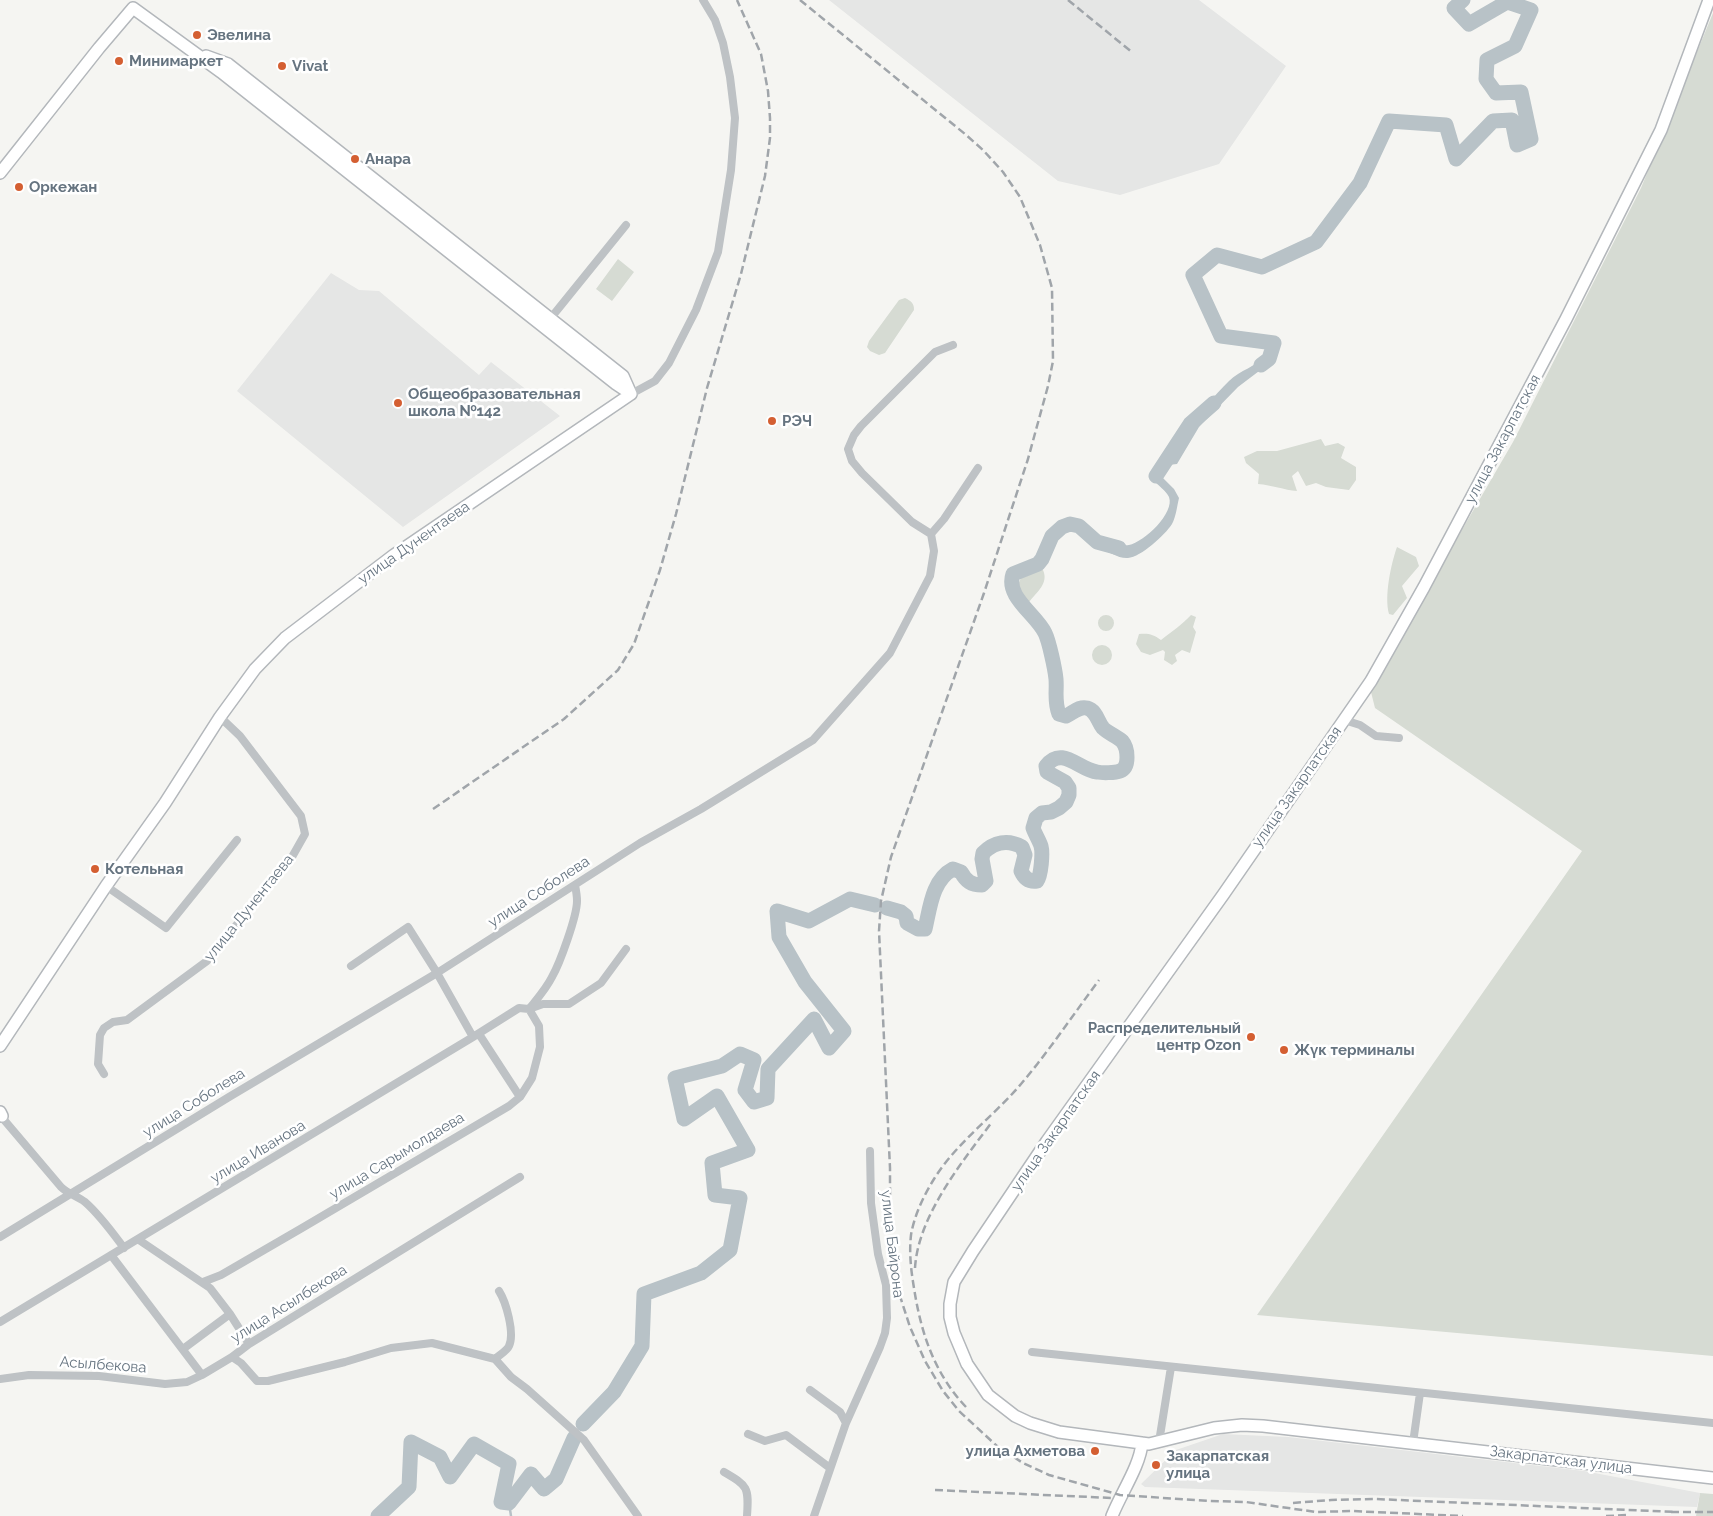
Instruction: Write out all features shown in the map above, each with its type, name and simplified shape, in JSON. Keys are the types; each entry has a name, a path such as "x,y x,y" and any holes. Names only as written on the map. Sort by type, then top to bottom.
{"street":[{"path":"631,394 655,381 669,363 696,310 718,252 731,170 735,118 730,77 723,43 715,20 703,0"},
{"name":"улица Закарпатская","path":"1142,1443 1044,1429 1015,1416 988,1395 967,1364 950,1317 951,1293 954,1282 968,1258 1047,1141 1212,910 1371,681 1420,594 1571,310 1661,130 1709,0"},
{"path":"0,173 99,48 137,4 190,50 221,72 631,394"},
{"path":"190,50 228,64 623,376 631,394"},
{"path":"550,319 626,225"},
{"path":"953,345 935,352 861,426 854,435 848,449 852,462 862,473 912,522 931,534 944,519 978,468"},
{"name":"улица Дунентаева","path":"0,1046 106,886 166,803 220,716 255,668 285,638 400,551 631,394"},
{"name":"улица Соболева","path":"0,1237 437,973 640,843 701,809 813,740 890,654 930,576 934,551 931,534"},
{"name":"улица Дунентаева","path":"104,1074 98,1064 99,1040 104,1028 113,1022 127,1020 207,961 292,857 305,834 301,816 240,736 220,716"},
{"path":"1344,720 1360,725 1376,736 1399,738"},
{"path":"106,886 166,928 237,840"},
{"path":"529,1008 553,976 561,955 573,921 577,902 575,885"},
{"path":"351,966 408,927 476,1036 520,1097"},
{"name":"улица Иванова","path":"0,1322 139,1240 519,1008 529,1008 543,1004 569,1004 601,983 626,949"},
{"name":"улица Сарымолдаева","path":"203,1282 221,1275 353,1198 509,1106 520,1097 532,1078 540,1047 539,1026 529,1008"},
{"path":"1,1114 61,1187 84,1202 109,1228 124,1248"},
{"name":"улица Байрона","path":"814,1516 846,1423 885,1333 887,1318 886,1285 878,1254 871,1203 870,1151"},
{"name":"улица Асылбекова","path":"202,1375 232,1357 248,1344 520,1177"},
{"path":"139,1240 210,1288 230,1314 248,1344"},
{"path":"111,1255 202,1375"},
{"path":"495,1359 509,1347 511,1340 505,1301 499,1291"},
{"path":"183,1350 230,1314"},
{"path":"232,1357 241,1363 258,1381 268,1382 391,1348 432,1342 495,1359 511,1377 584,1440 638,1516"},
{"path":"1032,1352 1713,1423"},
{"path":"1159,1442 1171,1367"},
{"name":"Асылбекова","path":"0,1378 29,1375 99,1376 165,1384 187,1382 202,1375"},
{"path":"810,1390 840,1412 846,1423"},
{"path":"1413,1443 1420,1393"},
{"name":"Закарпатская улица","path":"1142,1443 1159,1442 1214,1428 1242,1425 1263,1426 1713,1478"},
{"path":"748,1434 765,1441 786,1435 830,1468"},
{"path":"1112,1516 1119,1498 1139,1460 1142,1443"},
{"path":"724,1472 742,1482 747,1491 747,1516"}],"shaded area":[{"path":"829,0 1199,0 1286,66 1219,164 1120,195 1058,181"},
{"path":"1713,13 1713,1356 1257,1315 1582,851 1375,708 1370,688 1513,442 1641,188"},
{"path":"618,259 634,272 612,301 596,289"},
{"name":"Общеобразовательная школа №142","path":"331,273 359,290 379,291 479,375 491,362 560,416 403,527 237,391"},
{"path":"905,298 912,302 914,310 885,353 879,355 870,351 867,347 869,341 899,300"},
{"path":"1265,350 1278,351 1275,359 1238,387 1199,427 1177,464 1168,465 1163,469 1162,477 1174,489 1179,498 1169,529 1152,545 1133,557 1121,557 1099,547 1102,541 1123,545 1135,543 1157,526 1170,504 1168,495 1153,480 1156,469 1178,449 1191,425 1218,393 1233,377 1262,359 1266,355"},
{"path":"1321,439 1325,446 1338,443 1345,447 1341,458 1356,467 1356,480 1349,490 1326,487 1316,483 1306,486 1298,471 1292,476 1297,491 1258,484 1259,474 1246,463 1244,457 1257,451 1277,451"},
{"path":"1397,547 1416,557 1419,566 1402,586 1407,598 1393,615 1389,614 1387,598"},
{"path":"1034,570 1043,570 1044,579 1041,587 1029,602 1023,600 1018,593 1019,584 1023,576"},
{"path":"1103,615 1109,615 1114,620 1112,629 1103,631 1098,626 1098,620"},
{"path":"1191,615 1196,617 1193,627 1196,632 1190,653 1182,650 1175,655 1177,661 1172,665 1164,660 1165,652 1163,650 1150,655 1141,652 1136,644 1139,634 1150,634 1161,640"},
{"path":"1102,645 1109,648 1112,655 1109,662 1102,665 1095,662 1092,655 1095,648"},
{"path":"1223,1434 1288,1437 1584,1471 1700,1493 1697,1507 1145,1487 1141,1484 1176,1450"},
{"path":"1700,1493 1713,1494 1713,1516 1696,1516"}],"waterway":[{"path":"1261,365 1269,359 1274,343 1221,336 1193,275 1217,255 1262,267 1316,242 1360,183 1389,121 1446,125 1456,159 1493,121 1512,120 1517,145 1531,139 1521,92 1496,93 1486,79 1487,60 1515,46 1531,10 1507,2 1469,24 1454,8 1463,0"},
{"path":"1156,476 1190,424 1214,403"},
{"path":"887,908 901,912 906,916 907,923 918,929 925,929 933,895 940,880 953,869 961,872 969,882 982,885 986,881 982,859 983,853 996,844 1006,842 1022,847 1025,855 1021,871 1027,879 1037,881 1041,870 1042,854 1041,846 1033,828 1036,818 1042,813 1051,812 1059,808 1066,802 1069,795 1069,788 1065,782 1047,772 1046,766 1052,760 1058,758 1071,760 1090,770 1099,772 1118,772 1125,766 1127,753 1124,744 1103,728 1093,711 1084,708 1066,716 1059,714 1056,701 1055,674 1047,637 1041,626 1017,598 1012,582 1013,574 1038,564 1052,536 1062,527 1070,524 1079,526 1097,542 1119,548"},
{"path":"583,1424 614,1392 642,1346 644,1294 701,1273 730,1250 740,1198 715,1195 712,1163 748,1150 717,1096 684,1119 675,1078 722,1066 740,1054 754,1060 745,1090 754,1102 767,1098 768,1069 814,1019 829,1048 844,1031 805,982 779,937 777,911 809,921 850,899 875,905"},
{"path":"378,1516 409,1487 411,1442 440,1457 450,1477 474,1444 509,1464 501,1502 509,1503 531,1474 544,1489 556,1479 574,1438"},
{"path":"509,1503 511,1516"}],"railway":[{"path":"433,809 564,719 618,670 634,644 660,570 676,514 707,388 741,274 765,176 770,138 768,91 761,54 737,0"},
{"path":"800,0 965,134 1003,172 1020,197 1040,245 1052,288 1053,361 1028,459 984,593 891,857 881,901 879,931 890,1168 890,1212 899,1293 910,1327 925,1361 943,1391 959,1411 998,1447 1023,1463 1049,1475 1120,1495 1246,1502 1316,1512 1352,1511 1463,1516"},
{"path":"1068,0 1133,53"},
{"path":"966,1407 945,1380 925,1336 917,1305 911,1262 910,1248 914,1220 927,1192 943,1166 1021,1084 1099,980"},
{"path":"915,1268 918,1248 924,1229 943,1190 992,1122"},
{"path":"935,1490 1112,1498"},
{"path":"1293,1503 1375,1499 1676,1512"},
{"path":"1671,1512 1713,1512"},
{"path":"1606,1516 1628,1515"}],"place":[{"name":"Эвелина","path":"197,35"},
{"name":"Минимаркет","path":"119,61"},
{"name":"Vivat","path":"282,66"},
{"name":"Анара","path":"355,159"},
{"name":"Оркежан","path":"19,187"},
{"name":"Общеобразовательная школа №142","path":"398,403"},
{"name":"РЭЧ","path":"772,421"},
{"name":"Котельная","path":"95,869"},
{"name":"Распределительный центр Ozon","path":"1251,1037"},
{"name":"Жүк терминалы","path":"1284,1050"},
{"name":"улица Ахметова","path":"1095,1451"},
{"name":"Закарпатская улица","path":"1156,1465"}]}
